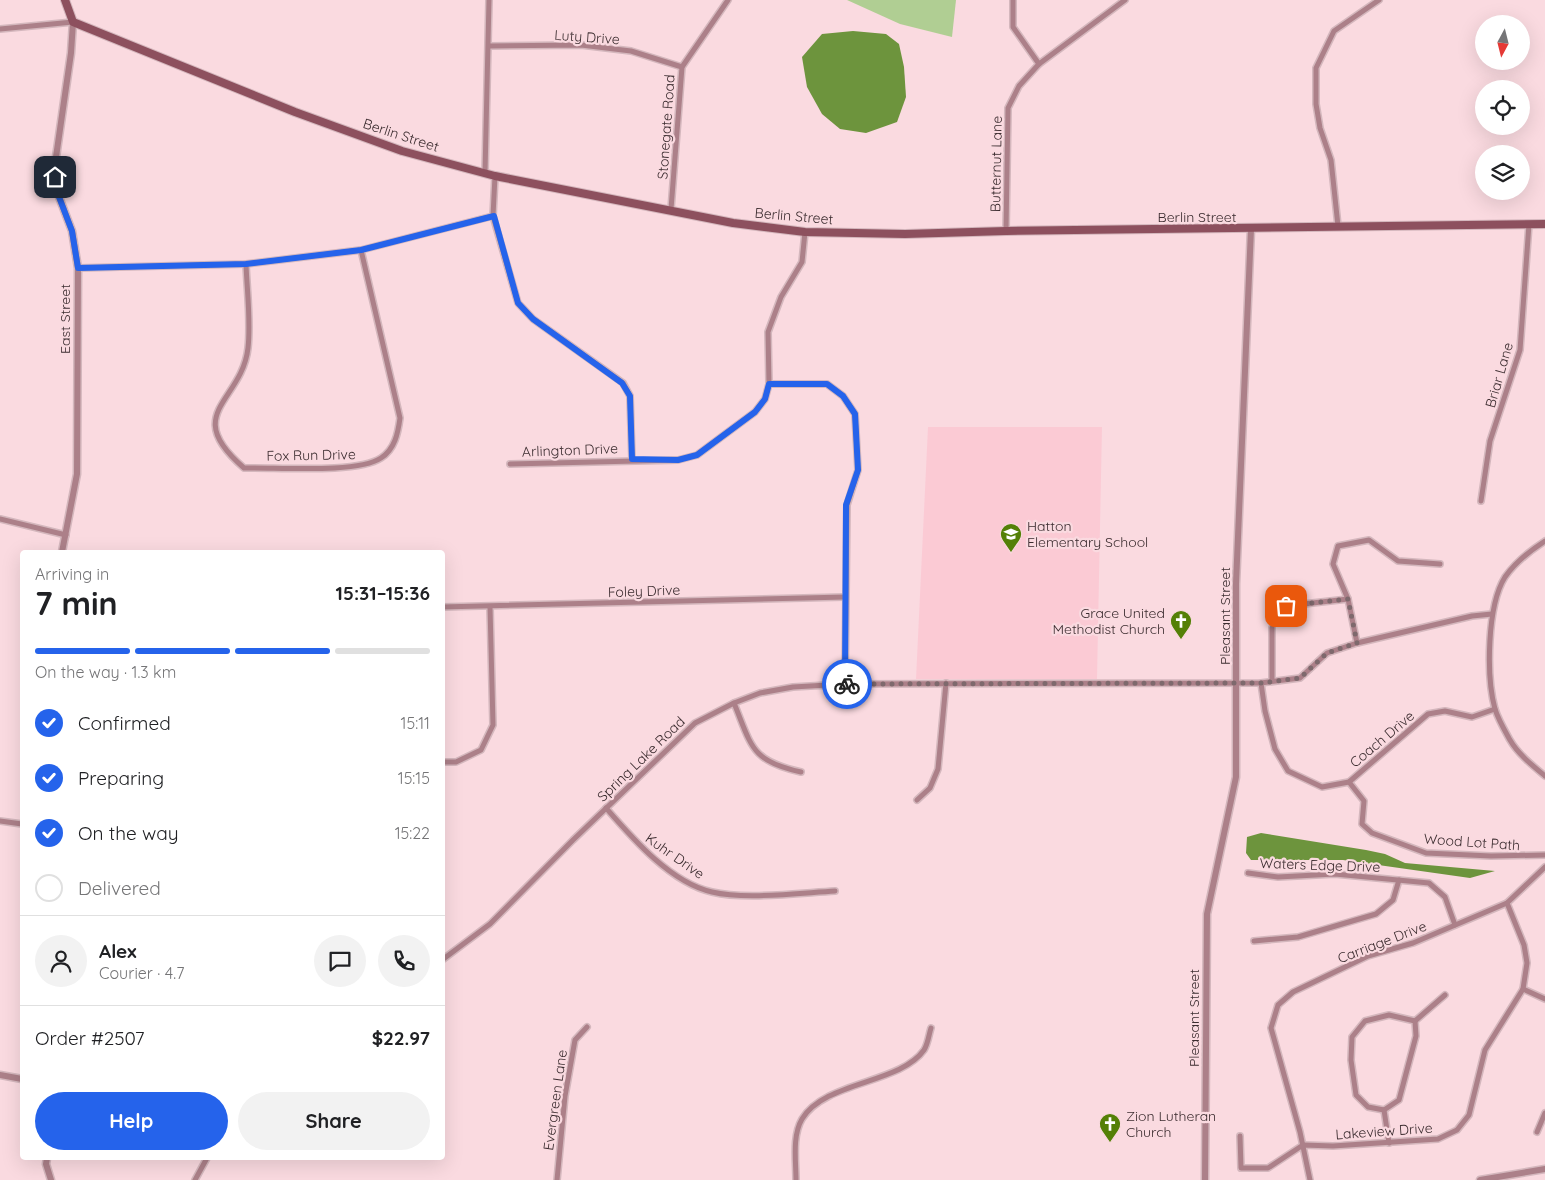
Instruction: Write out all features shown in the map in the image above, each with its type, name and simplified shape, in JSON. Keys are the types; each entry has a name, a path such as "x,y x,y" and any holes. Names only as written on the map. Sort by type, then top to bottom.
{"main road":[{"name":"East Street","path":"65,0 73,22"},
{"name":"Berlin Street","path":"73,22 295,112 402,151 495,176 671,209 733,223 805,232 905,234 1545,224"}],"street":[{"path":"486,173 489,0"},
{"name":"Stonegate Road","path":"671,209 682,67 728,0"},
{"path":"1013,0 1013,27 1021,41 1040,64"},
{"name":"Butternut Lane","path":"1006,231 1008,108 1019,86 1040,64 1125,0"},
{"path":"1338,226 1331,160 1320,128 1316,104 1316,68 1334,31 1379,0"},
{"path":"0,29 73,22"},
{"name":"East Street","path":"62,550 77,474 78,268 72,231 56,189 55,164 71,53 73,22"},
{"name":"Luty Drive","path":"488,46 581,45 631,51 682,67"},
{"path":"495,176 494,216 518,303 533,319 622,383 630,396 632,459"},
{"path":"78,268 246,264 361,250 494,216"},
{"name":"Briar Lane","path":"1481,501 1490,441 1520,350 1529,224"},
{"name":"Pleasant Street","path":"1205,1180 1207,914 1236,777 1238,684 1236,584 1251,229"},
{"name":"Arlington Drive","path":"510,464 632,459 678,460 697,455 755,412 765,399 769,384 768,332 781,297 802,262 805,232"},
{"name":"Fox Run Drive","path":"246,264 248,349 242,370 216,412 216,432 227,453 244,468 360,466 382,458 397,438 400,418 361,250"},
{"path":"769,384 827,384 843,396 855,414 858,470 846,505 845,684"},
{"path":"0,519 66,535"},
{"path":"1357,643 1348,599 1333,564 1338,546 1369,540 1398,561 1440,564"},
{"path":"1545,541 1523,558 1505,578 1492,614 1489,668 1495,709 1511,741 1545,776"},
{"name":"Foley Drive","path":"445,607 845,597"},
{"path":"1286,606 1348,599"},
{"path":"445,762 456,762 481,750 493,725 490,607"},
{"name":"Spring Lake Road","path":"445,958 490,924 694,723 734,703 760,693 793,686 845,684 1262,683 1300,678 1327,653 1357,643 1472,616 1492,614"},
{"path":"1272,628 1272,681"},
{"path":"917,800 930,788 938,769 946,683"},
{"name":"Coach Drive","path":"1262,683 1264,711 1275,750 1288,771 1322,787 1349,782 1428,714 1445,711 1472,717 1495,709"},
{"path":"734,703 754,750 767,762 801,772"},
{"name":"Wood Lot Path","path":"1349,782 1364,801 1362,824 1372,833 1426,853 1491,856 1545,855"},
{"name":"Kuhr Drive","path":"606,808 633,840 658,861 690,884 705,890 731,895 835,892"},
{"path":"0,822 20,824"},
{"name":"Carriage Drive","path":"1310,1180 1304,1145 1271,1028 1278,1005 1293,992 1368,956 1413,943 1507,903 1545,867"},
{"name":"Waters Edge Drive","path":"1248,873 1278,878 1335,874 1429,883 1445,897 1456,925"},
{"path":"1254,941 1298,937 1376,914 1394,900 1399,880"},
{"name":"Lakeview Drive","path":"1304,1145 1333,1146 1438,1139 1457,1130 1469,1116 1485,1050 1523,989 1527,963 1524,945 1507,903"},
{"path":"1523,989 1545,999"},
{"path":"1414,1021 1445,995"},
{"path":"1389,1015 1414,1021 1416,1036 1399,1100 1384,1110 1368,1108 1356,1095 1351,1060 1352,1037 1365,1021 1389,1015"},
{"name":"Evergreen Lane","path":"557,1180 565,1096 575,1040 587,1027"},
{"path":"796,1180 796,1141 802,1120 813,1105 913,1062 926,1048 931,1028"},
{"path":"0,1074 20,1079"},
{"path":"1384,1110 1389,1143"},
{"path":"1537,1132 1545,1113"},
{"path":"1240,1136 1241,1168 1268,1168 1304,1145"},
{"path":"46,1160 51,1180"},
{"path":"195,1180 206,1160"},
{"path":"1480,1180 1545,1169"}],"shaded area":[{"path":"847,0 956,0 952,37 900,24"},
{"path":"853,31 886,34 899,44 904,67 906,97 897,122 866,133 840,129 822,114 807,87 802,57 822,34"},
{"name":"Hatton Elementary School","path":"928,427 1102,427 1097,679 916,679"},
{"path":"1261,833 1366,850 1385,854 1405,863 1495,871 1470,878 1343,860 1251,860 1246,853 1247,837"}],"way so far":[{"path":"847,684 1262,683 1300,678 1327,653 1357,643 1348,599 1286,606"}],"place":[{"name":"Hatton Elementary School","path":"1011,553"},
{"name":"Grace United Methodist Church","path":"1181,640"},
{"name":"Zion Lutheran Church","path":"1110,1143"}],"route":[{"path":"55,177 56,189 72,231 78,268 246,264 361,250 494,216 518,303 533,319 622,383 630,396 632,459 678,460 697,455 755,412 765,399 769,384 827,384 843,396 855,414 858,470 846,505 845,684 847,684"}]}
